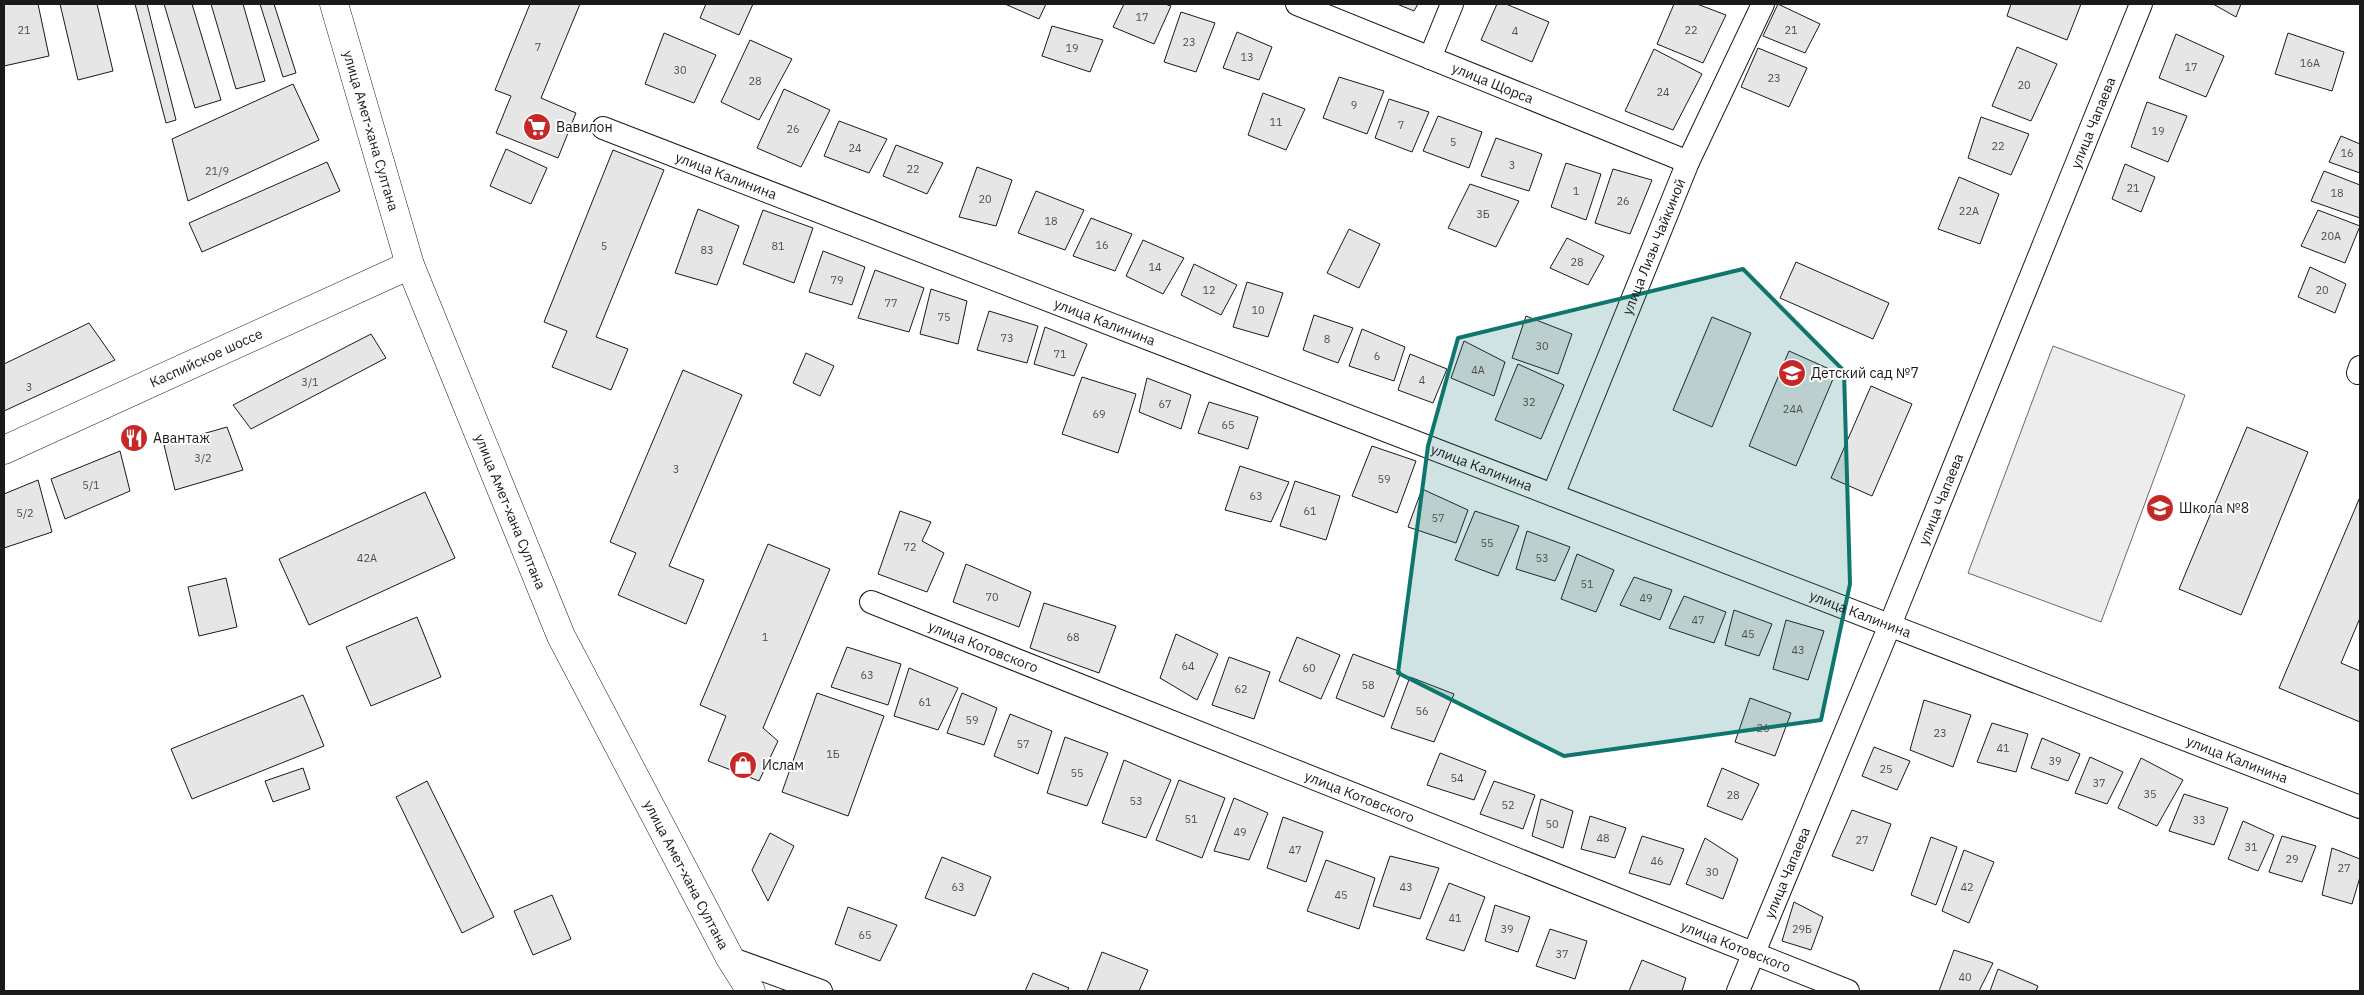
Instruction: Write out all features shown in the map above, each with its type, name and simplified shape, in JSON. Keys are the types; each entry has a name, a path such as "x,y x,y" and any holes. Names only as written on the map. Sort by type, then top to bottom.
{"main road":[{"name":"улица Амет-хана Султана","path":"334,4 410,265 561,636 730,958 751,991"},
{"name":"Каспийское шоссе","path":"4,450 410,265"}],"street":[{"name":"улица Щорса","path":"1297,4 1688,162"},
{"path":"1430,58 1452,4"},
{"name":"улица Лизы Чайкиной","path":"1553,495 1688,162 1763,4"},
{"name":"улица Чапаева","path":"1738,991 1890,625 2140,4"},
{"name":"улица Калинина","path":"603,128 2360,807"},
{"name":"улица Котовского","path":"871,602 1848,991"},
{"path":"730,958 821,991"}],"highlighted area":[{"path":"1743,269 1844,371 1850,584 1821,720 1564,756 1398,673 1428,446 1458,338"}],"shaded area":[{"path":"2053,346 2185,395 2101,622 1968,573"}],"building":[{"path":"4,4 38,4 49,56 4,66"},
{"path":"60,4 97,4 113,71 78,80"},
{"path":"135,4 147,4 176,120 166,123"},
{"path":"164,4 192,4 221,100 195,108"},
{"path":"211,4 243,4 265,81 236,89"},
{"path":"260,4 274,4 296,73 283,77"},
{"path":"530,4 580,4 541,98 576,113 558,158 496,133 511,96 495,90"},
{"path":"706,4 753,4 739,35 700,18"},
{"path":"1005,4 1046,4 1039,19"},
{"path":"1124,4 1165,4 1171,6 1154,44 1113,27"},
{"path":"1397,4 1418,4 1414,11"},
{"path":"1497,4 1506,4 1549,22 1532,62 1481,40"},
{"path":"1674,4 1697,4 1726,15 1703,63 1657,44"},
{"path":"1778,4 1820,24 1805,53 1763,36"},
{"path":"2011,4 2081,4 2067,40 2007,16"},
{"path":"2213,4 2241,4 2236,17"},
{"path":"1181,12 1215,23 1196,72 1164,62"},
{"path":"1052,26 1103,40 1090,72 1042,56"},
{"path":"1237,32 1272,47 1259,80 1223,68"},
{"path":"664,33 716,55 694,103 645,84"},
{"path":"2288,33 2344,52 2332,91 2275,74"},
{"path":"2176,34 2224,56 2206,97 2159,78"},
{"path":"750,40 792,59 759,120 721,102"},
{"path":"2017,47 2057,64 2031,121 1992,106"},
{"path":"1758,48 1807,68 1789,107 1741,87"},
{"path":"1654,49 1702,74 1673,130 1625,111"},
{"path":"1339,77 1384,91 1367,134 1323,118"},
{"path":"293,84 319,140 188,201 172,139"},
{"path":"784,89 830,110 801,167 757,148"},
{"path":"1263,93 1305,109 1286,150 1248,135"},
{"path":"1389,99 1429,112 1412,152 1375,138"},
{"path":"2147,102 2187,116 2168,162 2131,147"},
{"path":"1438,116 1482,132 1469,168 1423,151"},
{"path":"1981,117 2029,134 2011,175 1968,158"},
{"path":"839,121 887,139 869,173 824,156"},
{"path":"2341,136 2360,144 2360,173 2329,162"},
{"path":"1496,138 1542,154 1529,191 1481,176"},
{"path":"896,145 943,163 927,194 883,176"},
{"path":"506,149 547,168 531,204 490,186"},
{"path":"613,150 664,170 596,337 628,349 611,390 552,367 567,331 544,322"},
{"path":"327,162 340,191 202,252 189,223"},
{"path":"1566,163 1601,174 1586,220 1551,207"},
{"path":"2125,164 2155,177 2141,212 2112,199"},
{"path":"977,167 1012,180 996,226 959,217"},
{"path":"1613,169 1652,180 1630,234 1595,223"},
{"path":"2324,171 2360,185 2360,218 2311,201"},
{"path":"1959,177 1999,194 1980,244 1938,229"},
{"path":"1470,184 1519,201 1496,247 1448,228"},
{"path":"1036,191 1084,210 1065,250 1018,233"},
{"path":"698,209 739,226 717,285 675,273"},
{"path":"763,210 813,228 794,283 743,264"},
{"path":"2318,210 2360,226 2345,263 2301,246"},
{"path":"1091,218 1132,234 1115,271 1073,256"},
{"path":"1349,229 1380,244 1359,288 1327,273"},
{"path":"1567,238 1604,256 1588,285 1550,268"},
{"path":"1143,240 1184,258 1163,294 1126,276"},
{"path":"823,251 865,267 852,305 809,292"},
{"path":"1796,262 1889,303 1873,339 1780,298"},
{"path":"1194,264 1237,285 1221,315 1181,295"},
{"path":"2310,267 2346,284 2335,313 2298,297"},
{"path":"875,270 924,288 909,332 858,318"},
{"path":"1247,282 1283,293 1268,337 1233,327"},
{"path":"931,289 967,301 958,344 920,334"},
{"path":"989,311 1038,326 1027,363 977,350"},
{"path":"1314,315 1353,328 1338,363 1303,350"},
{"path":"1526,316 1572,334 1558,374 1512,358"},
{"path":"1712,317 1751,333 1712,427 1673,410"},
{"path":"89,323 115,360 4,411 4,364"},
{"path":"1045,327 1087,344 1074,376 1034,364"},
{"path":"1362,329 1405,347 1394,381 1349,366"},
{"path":"371,334 386,358 251,429 233,405"},
{"path":"1464,341 1505,362 1494,396 1451,378"},
{"path":"1789,351 1836,372 1796,466 1749,446"},
{"path":"806,353 834,366 820,396 793,383"},
{"path":"1410,354 1447,369 1433,403 1398,390"},
{"path":"1518,364 1564,385 1541,439 1495,420"},
{"path":"683,370 742,395 669,566 704,580 686,624 618,595 636,553 610,542"},
{"path":"1082,377 1136,394 1118,453 1062,434"},
{"path":"1147,378 1191,395 1181,429 1139,412"},
{"path":"1871,386 1912,404 1872,496 1831,478"},
{"path":"1209,402 1258,417 1248,449 1198,433"},
{"path":"227,427 243,470 175,490 164,445"},
{"path":"2247,427 2308,452 2241,615 2179,589"},
{"path":"1372,446 1416,461 1397,513 1352,496"},
{"path":"120,451 130,491 65,519 51,479"},
{"path":"1240,466 1289,482 1271,522 1225,510"},
{"path":"38,480 52,532 4,548 4,494"},
{"path":"1295,481 1340,496 1326,540 1280,526"},
{"path":"1422,489 1468,510 1456,543 1408,527"},
{"path":"425,492 455,558 309,625 279,559"},
{"path":"2360,497 2360,618 2341,663 2360,671 2360,722 2279,688"},
{"path":"900,511 931,522 922,541 944,553 927,592 878,574"},
{"path":"1475,511 1519,526 1498,576 1455,560"},
{"path":"1527,531 1570,547 1555,581 1516,569"},
{"path":"768,544 830,569 763,728 778,741 759,781 708,761 726,716 700,705"},
{"path":"1577,554 1614,570 1596,612 1561,599"},
{"path":"966,564 1031,592 1019,627 953,602"},
{"path":"1634,577 1672,590 1660,620 1620,605"},
{"path":"226,578 237,627 199,636 188,587"},
{"path":"1684,596 1726,612 1714,643 1669,628"},
{"path":"1044,603 1116,626 1099,673 1030,648"},
{"path":"1734,610 1772,624 1759,656 1725,645"},
{"path":"417,617 441,677 371,706 346,647"},
{"path":"1786,620 1824,631 1808,680 1773,669"},
{"path":"1176,634 1218,654 1197,700 1160,678"},
{"path":"1297,637 1340,655 1321,699 1279,681"},
{"path":"847,647 901,664 888,705 831,687"},
{"path":"1353,654 1401,672 1384,717 1336,698"},
{"path":"1229,657 1270,672 1254,719 1212,705"},
{"path":"909,668 958,688 938,730 894,716"},
{"path":"1410,677 1454,694 1434,742 1391,728"},
{"path":"817,693 884,716 848,816 782,792"},
{"path":"962,693 997,708 984,745 947,733"},
{"path":"303,695 324,746 192,799 171,749"},
{"path":"1750,698 1791,713 1775,756 1735,742"},
{"path":"1924,700 1971,715 1953,767 1910,750"},
{"path":"1010,714 1052,731 1038,774 994,756"},
{"path":"1992,723 2028,734 2016,772 1977,762"},
{"path":"1065,737 1108,753 1087,806 1047,793"},
{"path":"2042,738 2080,754 2068,781 2031,768"},
{"path":"1874,747 1910,761 1897,790 1862,776"},
{"path":"1440,753 1486,771 1474,800 1427,785"},
{"path":"2090,757 2123,772 2107,804 2075,793"},
{"path":"2141,758 2183,780 2157,826 2118,808"},
{"path":"1124,760 1171,780 1146,838 1102,823"},
{"path":"303,768 310,789 273,802 265,781"},
{"path":"1722,768 1759,784 1742,820 1707,806"},
{"path":"1179,780 1225,798 1202,858 1156,840"},
{"path":"427,781 494,917 462,933 396,797"},
{"path":"1494,781 1535,795 1523,829 1480,814"},
{"path":"2184,794 2228,808 2214,845 2169,831"},
{"path":"1234,798 1268,813 1249,860 1214,851"},
{"path":"1541,799 1573,811 1563,848 1532,836"},
{"path":"1852,810 1891,824 1873,871 1832,856"},
{"path":"1590,816 1626,828 1615,858 1581,849"},
{"path":"1283,817 1323,832 1306,882 1267,868"},
{"path":"2243,821 2274,835 2258,871 2228,859"},
{"path":"770,833 794,846 768,901 752,870"},
{"path":"1642,836 1684,849 1670,885 1629,873"},
{"path":"2282,836 2316,846 2302,882 2269,872"},
{"path":"1931,837 1957,847 1936,905 1911,895"},
{"path":"1705,838 1738,859 1723,899 1686,884"},
{"path":"2332,848 2360,859 2360,877 2352,904 2322,895"},
{"path":"1964,850 1994,862 1969,923 1942,911"},
{"path":"1390,856 1439,868 1420,919 1373,906"},
{"path":"942,857 991,877 975,916 925,898"},
{"path":"1326,860 1375,878 1359,929 1307,911"},
{"path":"1449,883 1485,897 1464,951 1426,939"},
{"path":"552,895 571,939 533,955 514,911"},
{"path":"1794,902 1823,917 1811,950 1782,941"},
{"path":"1495,905 1530,917 1518,952 1485,941"},
{"path":"848,907 897,925 880,961 835,944"},
{"path":"1550,929 1587,941 1575,979 1536,966"},
{"path":"1954,950 1993,963 1979,991 1939,991"},
{"path":"1102,952 1148,970 1139,991 1087,991"},
{"path":"1642,960 1686,978 1682,991 1629,991"},
{"path":"1998,969 2038,986 2036,991 1990,991"},
{"path":"1033,973 1069,988 1067,991 1025,991"}],"place":[{"name":"Вавилон","path":"537,127"},
{"name":"Детский сад №7","path":"1792,373"},
{"name":"Авантаж","path":"134,438"},
{"name":"Школа №8","path":"2160,508"},
{"name":"Ислам","path":"743,765"}]}
